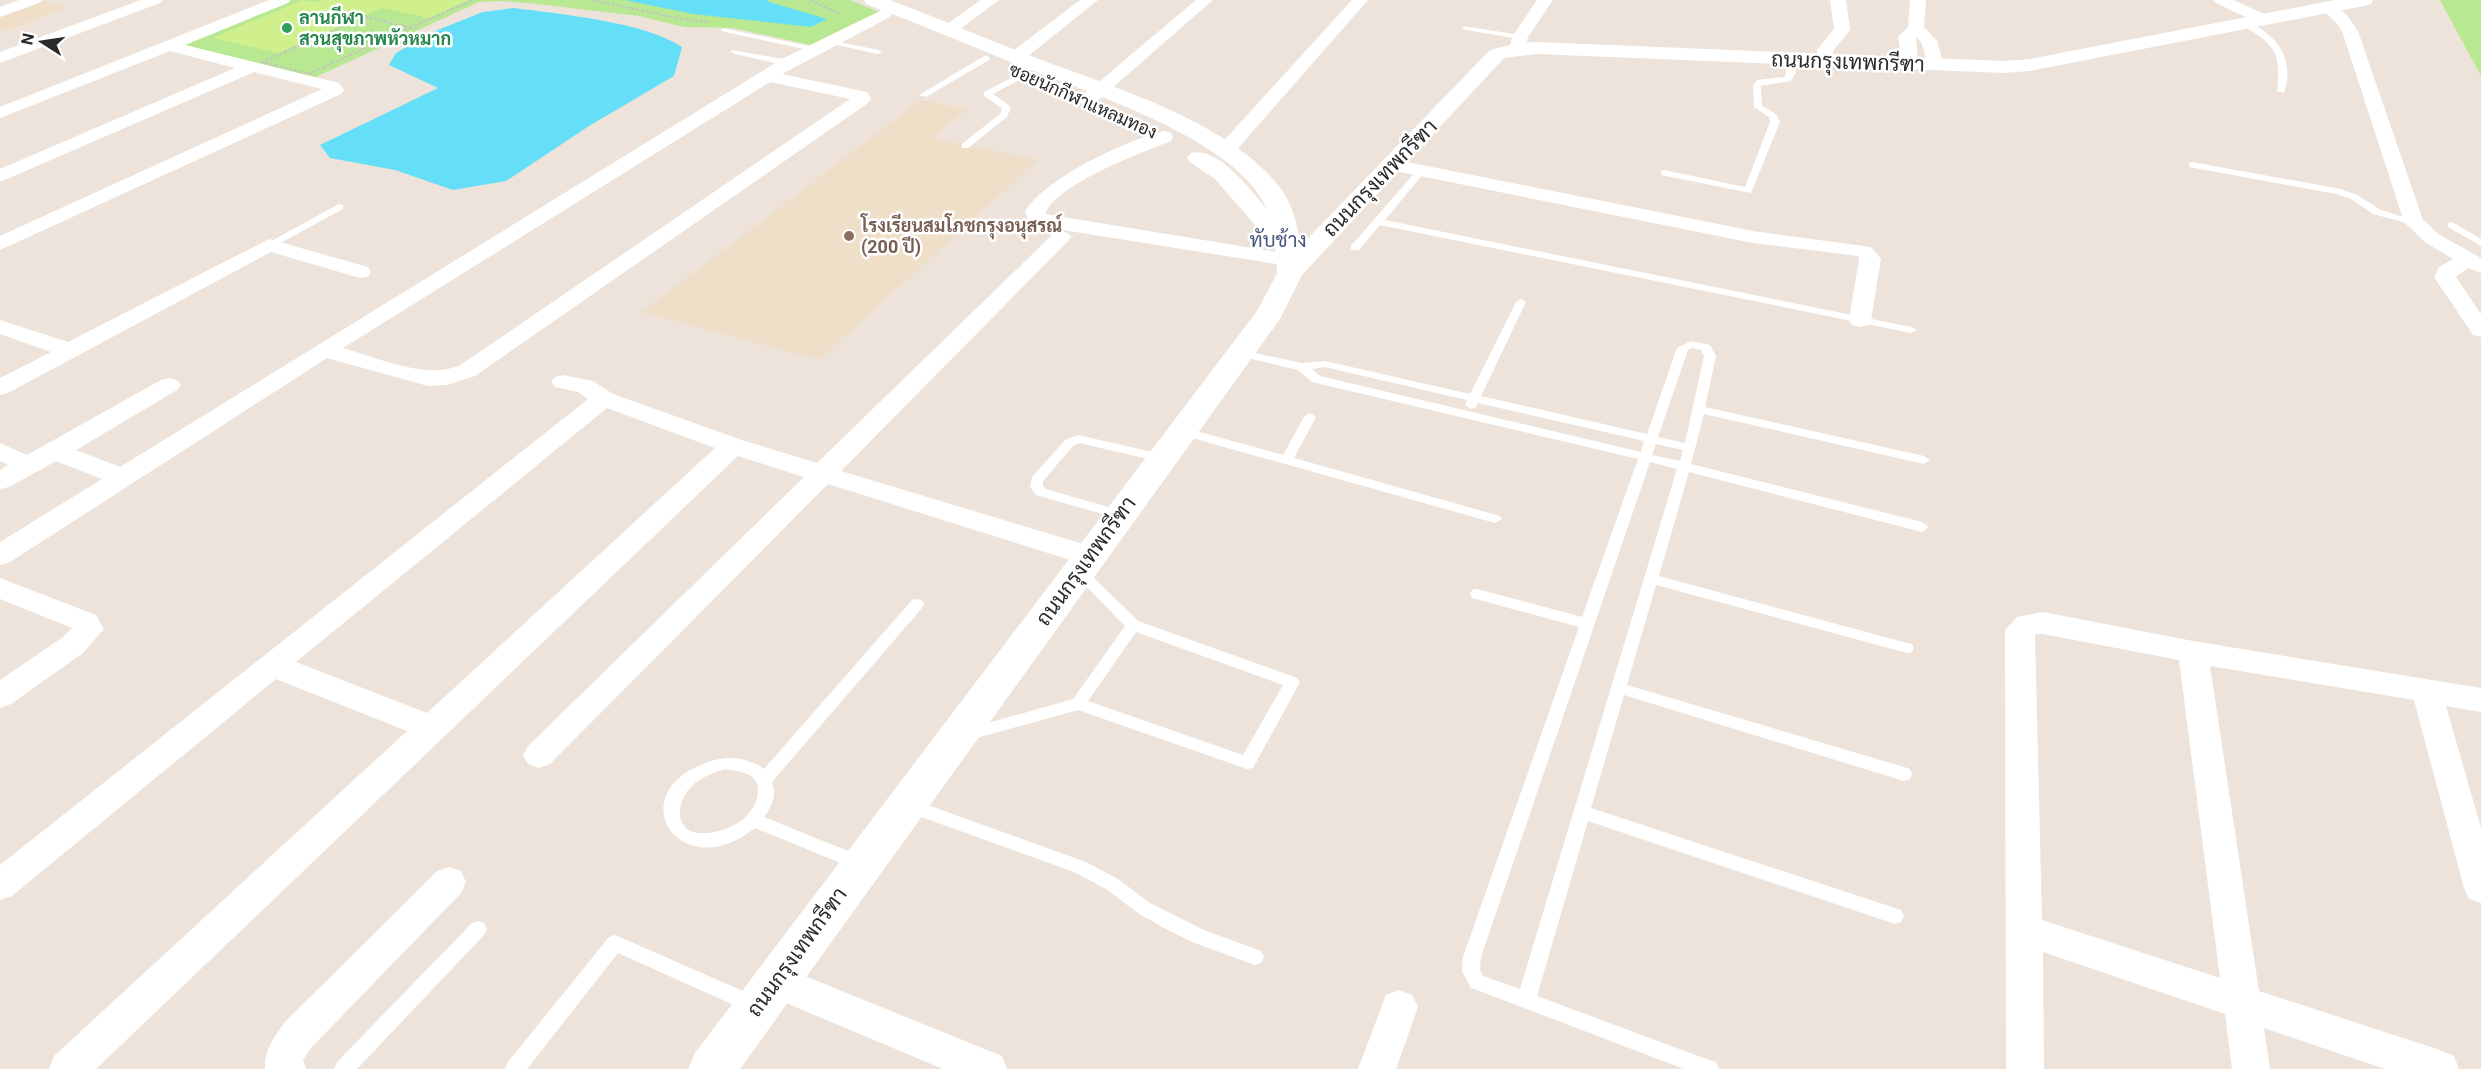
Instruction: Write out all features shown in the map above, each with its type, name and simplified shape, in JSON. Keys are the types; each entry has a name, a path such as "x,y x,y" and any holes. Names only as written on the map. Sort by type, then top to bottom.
{"main road":[{"name":"ซอยนักกีฬาแหลมทอง","path":"850,0 950,29 1021,65 1095,95 1159,115 1226,150 1251,169 1271,192 1281,212 1289,259"},
{"name":"ถนนกรุงเทพกรีฑา","path":"712,1069 861,864 1270,313 1289,259 1392,165 1497,54 1519,43 1792,60 2004,67 2030,65 2364,0"},
{"name":"ซอยนักกีฬาแหลมทอง","path":"878,7 986,58 1021,65"},
{"name":"ซอยนักกีฬาแหลมทอง","path":"1095,95 1223,174 1289,259"}],"street":[{"path":"0,12 34,0"},
{"path":"0,58 155,0"},
{"path":"0,113 283,0"},
{"path":"950,29 990,0"},
{"path":"1021,65 1090,0"},
{"path":"1095,95 1205,0"},
{"path":"1226,150 1360,0"},
{"path":"1519,43 1545,0"},
{"path":"1825,61 1826,50 1842,30 1838,0"},
{"path":"1910,64 1906,37 1916,28 1918,0"},
{"path":"2221,0 2255,22"},
{"path":"0,555 324,350 788,63 821,45 878,7"},
{"path":"2330,8 2351,34 2414,222 2423,232 2474,264"},
{"path":"1916,28 1929,41 1936,65"},
{"path":"0,244 335,90 333,87 170,46"},
{"path":"0,176 251,67"},
{"path":"324,350 428,379 447,378 467,371 862,99 861,96 768,76"},
{"path":"1164,137 1092,169 1044,200 1035,211 1036,218 1090,229 1289,259"},
{"path":"1392,165 1753,237 1864,251 1870,259 1860,320"},
{"path":"538,755 1061,237"},
{"path":"0,388 269,245 360,272"},
{"path":"2474,264 2447,272 2445,277 2481,330"},
{"path":"0,327 71,351"},
{"path":"563,382 585,386 604,399 733,446 1084,563"},
{"path":"0,481 169,385"},
{"path":"0,885 561,431 604,399"},
{"path":"68,1069 733,446"},
{"path":"0,451 27,465"},
{"path":"55,451 124,478"},
{"path":"0,588 86,622 89,629 73,645 0,696"},
{"path":"2025,1069 2020,630 2027,624 2043,623 2193,652 2481,700"},
{"path":"2193,652 2251,1069"},
{"path":"272,665 432,728"},
{"path":"2426,690 2481,888"},
{"path":"287,1069 284,1068 284,1055 298,1035 449,882"},
{"path":"2025,930 2440,1069"},
{"path":"766,994 988,1069"},
{"path":"1377,1069 1399,1007"}],"lane":[{"path":"2255,22 2278,46 2284,69 2281,91"},
{"path":"1466,28 1519,43"},
{"path":"725,30 878,52"},
{"path":"735,52 788,63"},
{"path":"923,95 986,58"},
{"path":"1664,173 1748,191 1775,122 1773,116 1758,107 1757,85 1760,82 1788,79 1792,72 1792,60"},
{"path":"965,146 1007,110 1007,107 987,94 1021,65"},
{"path":"2192,165 2338,191 2354,197 2377,212 2414,222"},
{"path":"1355,248 1421,171"},
{"path":"269,245 339,207"},
{"path":"1377,221 1911,330"},
{"path":"2452,225 2481,243"},
{"path":"1467,416 1521,302"},
{"path":"1526,1000 1690,448 1710,356 1706,347 1691,345 1683,348 1472,957 1471,971 1477,982 1709,1069"},
{"path":"1240,353 1302,367 1325,364 1690,448"},
{"path":"1302,367 1316,379 1685,466 1922,527"},
{"path":"1699,409 1924,460"},
{"path":"1287,460 1310,417"},
{"path":"1120,515 1041,492 1036,487 1037,480 1069,443 1078,439 1172,445 1287,460 1495,519"},
{"path":"955,738 1078,704 1247,763 1292,682 1132,626 1084,563"},
{"path":"1651,579 1907,648"},
{"path":"1478,594 1587,624"},
{"path":"765,779 917,604"},
{"path":"1078,704 1132,626"},
{"path":"1619,688 1904,774"},
{"path":"725,763 741,764 753,768 765,779 768,787 767,799 754,820 737,833 721,839 705,841 691,839 680,833 672,824 670,812 673,800 680,787 693,775 725,763"},
{"path":"906,804 1080,867 1112,884 1144,908 1168,921 1198,936 1254,957"},
{"path":"1581,812 1895,916"},
{"path":"754,820 861,864"},
{"path":"344,1069 478,929"},
{"path":"515,1069 615,943 766,994"}],"path":[{"path":"410,28 365,16 262,62 309,74 472,0"},
{"path":"611,4 618,0"}],"shaded area":[{"path":"37,0 67,7 7,31 0,29 0,14"},
{"name":"โรงเรียนสมโภชกรุงอนุสรณ์ (200 ปี)","path":"921,100 967,109 932,138 1038,160 819,360 642,312"}],"green space":[{"path":"284,0 850,0 884,14 859,21 811,45 733,28 684,27 639,16 502,1 479,2 307,81 173,45"},
{"name":"ลานกีฬา สวนสุขภาพหัวหมาก","path":"303,0 316,2 321,0 469,0 429,18 382,8 279,53 213,38"},
{"path":"2440,0 2481,0 2481,76"}],"water":[{"path":"625,0 768,0 827,19 811,27 693,14"},
{"path":"514,8 601,20 666,38 682,47 674,76 589,126 506,181 453,190 395,170 330,158 320,145 438,88 389,65 396,53 435,31 483,12"}],"place":[{"name":"ลานกีฬา สวนสุขภาพหัวหมาก","path":"287,28"},
{"name":"โรงเรียนสมโภชกรุงอนุสรณ์ (200 ปี)","path":"849,236"}],"district":[{"name":"ทับช้าง","path":"1278,240"}]}
